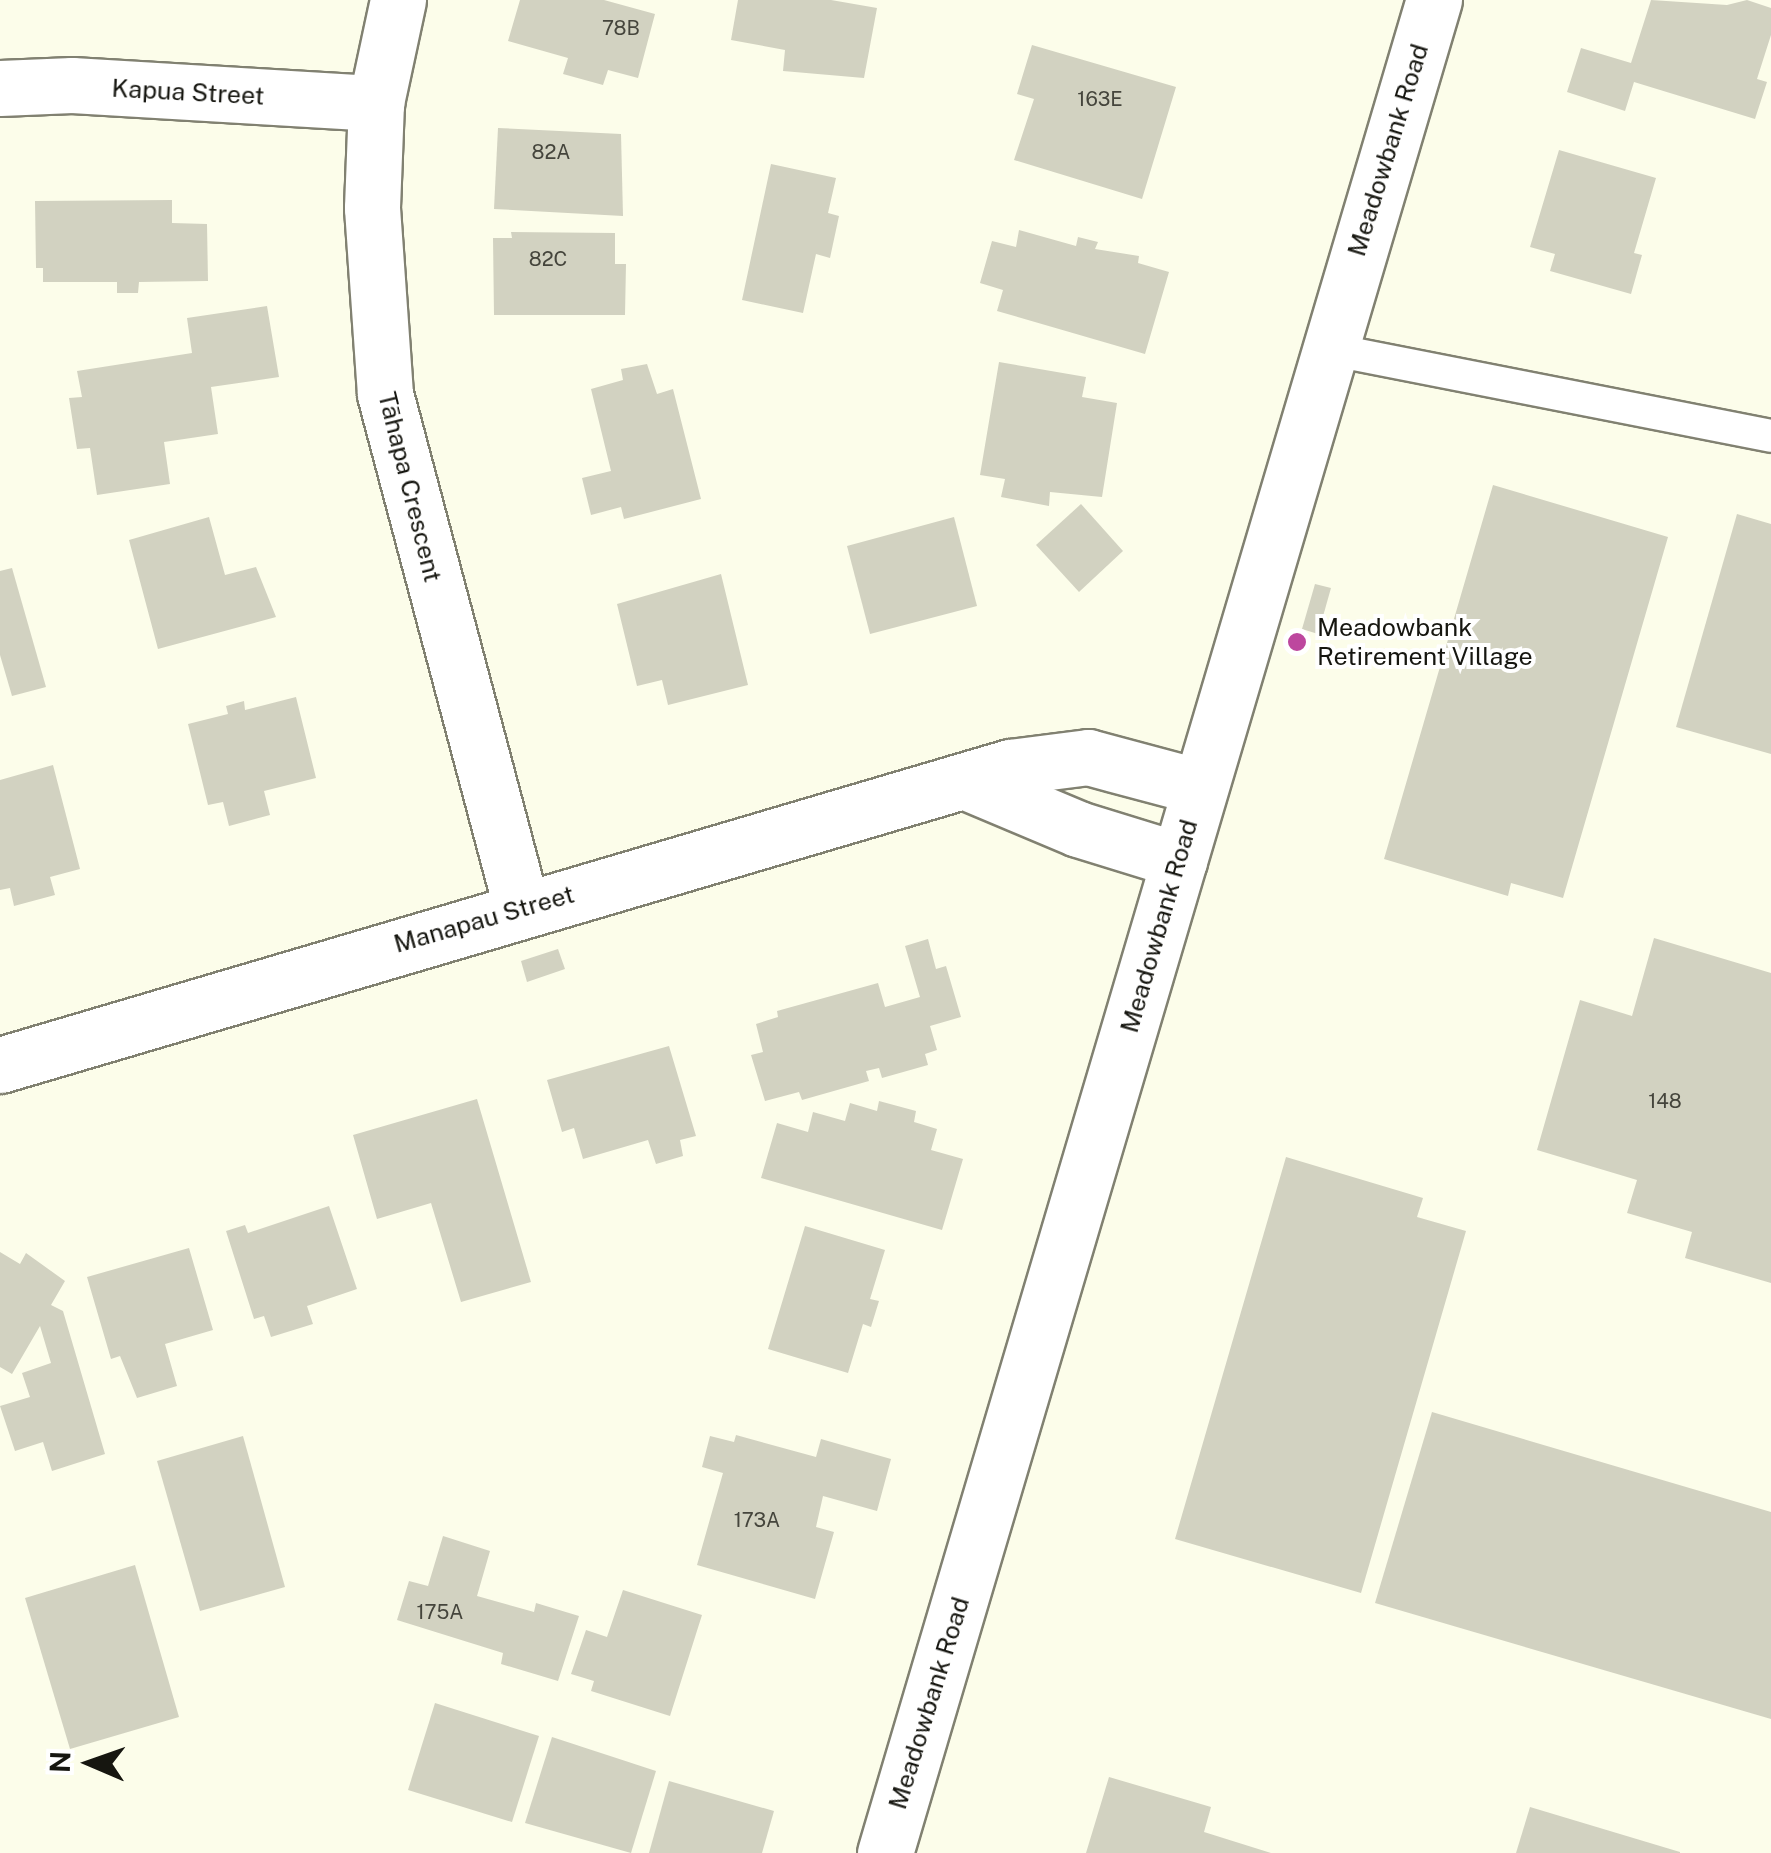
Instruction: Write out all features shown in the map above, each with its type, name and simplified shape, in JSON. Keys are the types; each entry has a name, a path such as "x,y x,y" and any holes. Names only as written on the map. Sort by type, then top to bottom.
{"street":[{"name":"Tāhapa Crescent","path":"398,0 376,102 372,208 384,394 521,906"},
{"name":"Meadowbank Road","path":"885,1853 1434,0"},
{"name":"Kapua Street","path":"0,88 72,85 376,102"},
{"name":"Manapau Street","path":"0,1065 521,906 971,784 1010,767 1088,758 1200,787"},
{"path":"971,784 1078,829 1180,860"}],"lane":[{"path":"1328,349 1771,436"}],"building":[{"path":"520,0 604,0 655,14 638,78 608,70 603,85 563,74 568,58 508,41"},
{"path":"738,0 831,0 877,8 864,78 783,71 785,50 731,40"},
{"path":"1651,0 1727,5 1747,0 1771,8 1771,35 1757,79 1767,82 1755,119 1634,82 1625,111 1567,92 1581,48 1631,63"},
{"path":"1032,45 1176,87 1142,199 1014,160 1034,99 1017,94"},
{"path":"498,128 621,134 623,216 494,209"},
{"path":"1559,150 1656,178 1634,253 1642,255 1631,294 1550,271 1555,254 1530,247"},
{"path":"771,164 836,178 828,213 839,216 830,258 816,254 803,313 742,300"},
{"path":"172,200 172,223 207,224 208,281 139,282 138,293 117,293 117,282 43,282 43,268 36,268 35,201"},
{"path":"1019,230 1076,246 1078,237 1098,242 1095,249 1139,256 1138,263 1169,272 1145,354 997,311 1003,290 980,283 992,241 1016,247"},
{"path":"511,232 615,233 615,264 626,264 625,315 494,315 493,238 512,238"},
{"path":"267,306 279,377 211,387 218,434 164,442 170,484 97,495 90,448 77,449 69,398 82,397 77,371 192,353 187,318"},
{"path":"999,362 1086,377 1082,397 1117,403 1102,497 1050,492 1049,506 1001,497 1005,479 980,475"},
{"path":"647,364 657,394 673,389 701,499 624,519 621,507 591,515 582,478 611,471 591,389 623,380 621,369"},
{"path":"1493,485 1668,537 1563,898 1511,883 1508,896 1384,859"},
{"path":"1081,504 1123,551 1079,592 1036,545"},
{"path":"1737,514 1771,524 1771,754 1676,727"},
{"path":"209,517 225,575 256,567 276,617 158,649 129,540"},
{"path":"954,517 977,606 870,634 847,546"},
{"path":"12,568 46,687 12,696 0,655 0,571"},
{"path":"721,574 748,685 668,705 662,680 637,686 617,604"},
{"path":"1315,584 1331,588 1318,634 1302,629"},
{"path":"296,697 316,778 264,791 270,815 229,826 223,802 208,805 188,724 228,714 226,706 244,701 245,710"},
{"path":"53,765 80,869 50,877 55,895 14,906 10,888 0,890 0,780"},
{"path":"1654,938 1771,973 1771,1283 1685,1258 1692,1232 1627,1213 1637,1180 1537,1150 1580,1000 1632,1016"},
{"path":"928,939 936,969 946,966 961,1017 930,1026 937,1050 925,1054 928,1065 882,1078 879,1068 866,1071 869,1081 802,1100 799,1092 765,1101 751,1055 763,1052 756,1024 778,1017 777,1011 878,983 885,1007 920,997 905,946"},
{"path":"558,949 565,969 527,982 521,961"},
{"path":"669,1046 696,1136 680,1140 683,1156 656,1164 648,1140 583,1159 574,1128 562,1132 547,1080"},
{"path":"477,1099 531,1282 461,1302 431,1203 377,1219 353,1135"},
{"path":"879,1101 916,1111 914,1122 937,1129 931,1150 963,1159 942,1230 761,1178 777,1123 808,1132 813,1112 845,1121 850,1103 877,1111"},
{"path":"1286,1157 1423,1198 1417,1217 1466,1231 1361,1593 1175,1539"},
{"path":"329,1206 357,1289 307,1306 313,1324 271,1337 264,1316 254,1319 226,1231 245,1225 248,1233"},
{"path":"805,1226 885,1250 870,1299 879,1301 871,1327 863,1324 848,1373 768,1349"},
{"path":"189,1248 213,1330 165,1344 177,1386 137,1398 120,1356 111,1359 87,1277"},
{"path":"0,1252 20,1264 26,1253 65,1281 51,1305 63,1311 105,1454 52,1471 43,1442 15,1451 0,1406 30,1397 22,1373 51,1363 40,1326 12,1374 0,1367"},
{"path":"1432,1412 1771,1512 1771,1719 1375,1603"},
{"path":"736,1435 816,1457 821,1439 891,1459 877,1511 823,1496 816,1527 834,1532 815,1599 697,1565 723,1473 702,1467 710,1436 734,1442"},
{"path":"243,1436 285,1587 200,1611 157,1461"},
{"path":"443,1536 490,1551 477,1596 534,1612 536,1603 579,1616 558,1681 501,1664 503,1653 397,1620 409,1581 428,1586"},
{"path":"135,1565 179,1717 70,1749 25,1598"},
{"path":"623,1590 702,1615 670,1716 591,1691 594,1681 571,1674 586,1630 607,1637"},
{"path":"435,1703 539,1736 512,1822 408,1790"},
{"path":"552,1737 656,1771 631,1853 525,1823"},
{"path":"1109,1777 1211,1807 1204,1832 1271,1853 1086,1853"},
{"path":"669,1781 774,1811 762,1853 649,1853"},
{"path":"1530,1807 1680,1852 1680,1853 1516,1853"}],"place":[{"name":"Meadowbank Retirement Village","path":"1297,642"}]}
